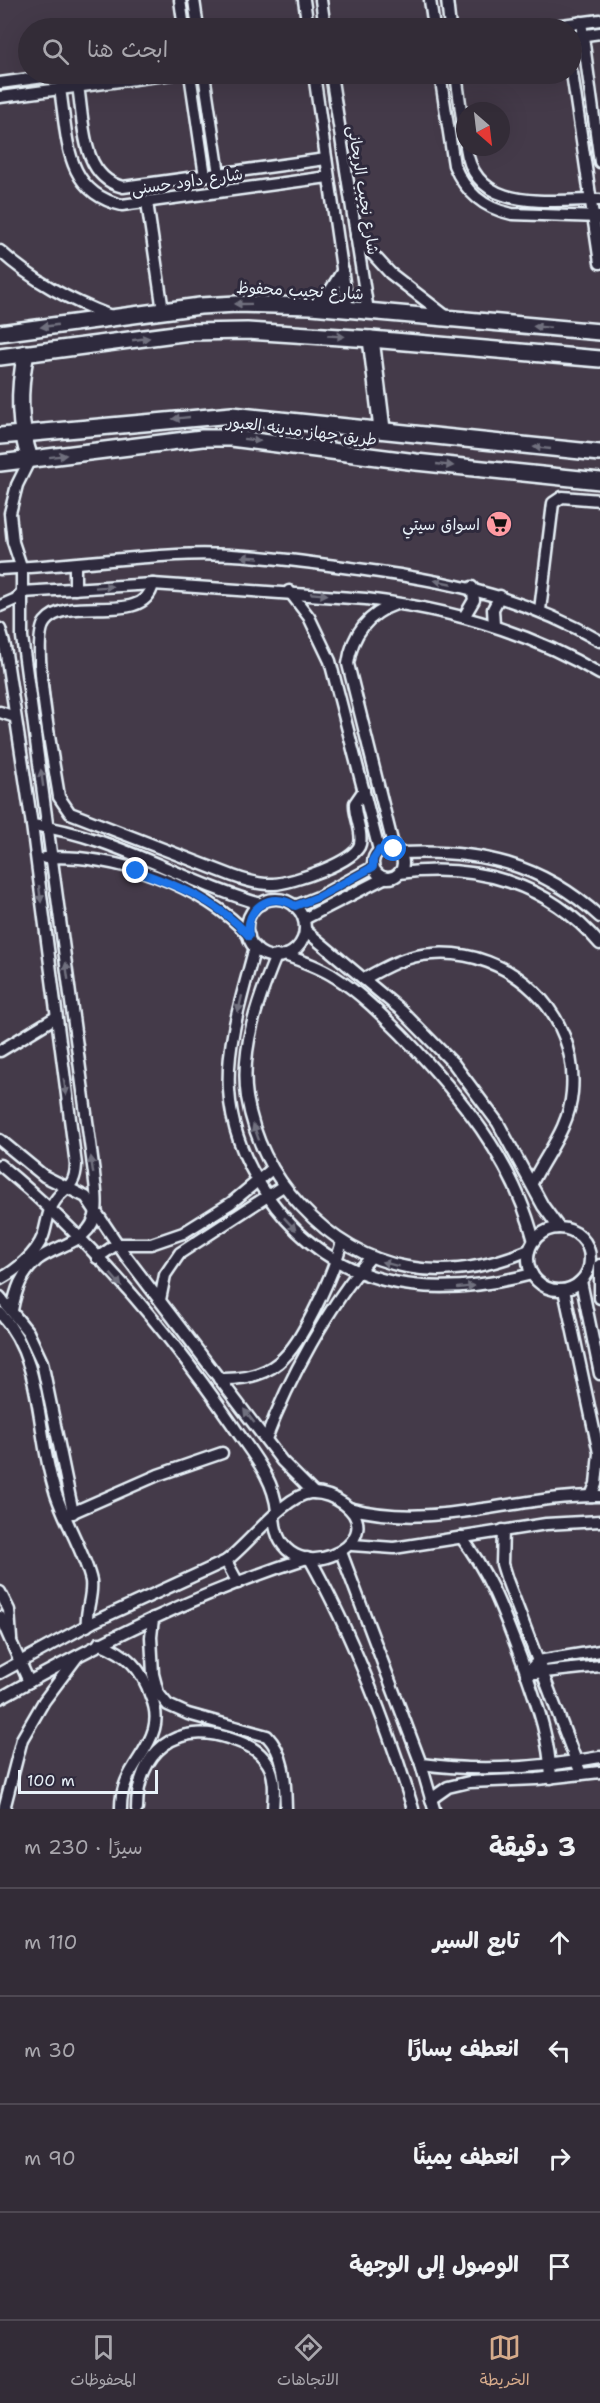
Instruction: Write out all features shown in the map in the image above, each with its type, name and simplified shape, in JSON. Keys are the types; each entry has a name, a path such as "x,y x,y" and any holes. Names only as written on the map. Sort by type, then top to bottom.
{"main road":[{"name":"شارع نجيب محفوظ","path":"0,333 114,317 237,304 311,306 600,332"},
{"path":"114,317 118,342"},
{"path":"0,357 190,332 247,331 371,339 600,359"},
{"path":"371,339 382,429"},
{"path":"26,353 20,388 23,433 30,459"},
{"name":"طريق جهاز مدينه العبور","path":"0,436 232,415 600,453"},
{"path":"416,462 419,435"},
{"name":"طريق جهاز مدينه العبور","path":"0,463 202,438 231,438 416,462 600,482"}],"street":[{"path":"180,0 183,18"},
{"path":"194,0 197,18"},
{"path":"304,0 307,18"},
{"path":"321,0 324,18"},
{"path":"430,0 433,18"},
{"path":"447,0 449,18"},
{"path":"582,22 600,20"},
{"path":"582,35 600,33"},
{"path":"582,63 600,162"},
{"path":"0,83 18,81"},
{"path":"0,97 94,84"},
{"path":"191,84 205,176"},
{"path":"206,84 219,174"},
{"name":"شارع نجيب الريحانى","path":"315,84 348,310"},
{"name":"شارع نجيب الريحانى","path":"332,84 368,311"},
{"path":"442,84 454,165 459,177 476,198 499,211 512,214 596,217"},
{"path":"457,84 460,102"},
{"path":"574,84 595,200 600,263"},
{"name":"شارع داود حسنى","path":"78,86 90,158 106,181 123,187 326,159"},
{"name":"شارع داود حسنى","path":"60,89 72,162 86,187 109,202 122,205 328,177"},
{"path":"468,156 471,169 479,181 502,196 595,200"},
{"path":"158,182 161,200"},
{"path":"147,202 164,311"},
{"path":"355,236 396,279 450,319"},
{"path":"0,250 16,266 48,288 114,317"},
{"path":"311,306 334,289 343,270"},
{"path":"12,1310 19,1284 32,1266 49,1253 80,1239 90,1226 96,1212 94,1173 22,637 22,569 13,542 10,513 17,485 30,459"},
{"path":"540,610 553,502 562,497 600,500"},
{"path":"0,569 178,555 259,557 404,575 472,587 540,610 600,641"},
{"path":"75,564 75,589"},
{"path":"153,584 148,597 136,605 60,612 44,622 40,631 39,660 59,797 70,813 253,883 274,884 295,880 351,857 356,852 361,838 355,803 364,790"},
{"path":"0,606 16,599 22,592 153,584 289,591 400,603 494,625 559,652 600,674"},
{"path":"464,617 474,600 472,587"},
{"path":"289,591 313,624 330,661 379,850 373,859 373,867 384,878"},
{"path":"494,625 493,609 500,596"},
{"path":"399,873 403,864 397,851 348,664 352,643 363,625 374,615 400,603"},
{"path":"0,628 5,687 15,717 32,825 76,1165 70,1188 57,1197 49,1211 43,1236 34,1250 21,1265 0,1279"},
{"path":"0,712 15,717"},
{"path":"32,825 49,827 142,856 219,890 261,904 282,900 295,906 304,925 430,1037 454,1064 516,1153 559,1228"},
{"path":"379,850 453,852 505,861 544,876 568,891 600,917"},
{"path":"36,859 52,857 107,861 165,881 210,901 225,911 249,936 255,947 267,955 280,956 337,978 391,1024 440,1075 499,1157 522,1200 532,1245 528,1260 532,1274 545,1287 564,1290 581,1281 589,1267 589,1251 574,1233 559,1228 545,1232 532,1245 490,1264 450,1271 409,1268 370,1258 342,1242 311,1216 284,1186 272,1168 252,1122 246,1070 255,1014 280,956 299,945 304,925 384,878 399,873 441,870 474,872 523,886 566,911 600,944"},
{"path":"295,906 318,897 373,867"},
{"path":"249,936 251,915 261,904"},
{"path":"255,947 233,1041 229,1090 238,1138 258,1181 298,1233 336,1261 357,1273 406,1285 431,1288 482,1285 532,1274"},
{"path":"364,979 412,957 450,953 468,955 504,968 534,990 546,1004 564,1037 572,1074 569,1111 555,1146 532,1183"},
{"path":"0,1051 56,1017"},
{"path":"440,1075 454,1064"},
{"path":"0,1140 44,1176 86,1197 117,1244 283,1463 314,1493"},
{"path":"499,1157 516,1153 544,1162"},
{"path":"0,1165 33,1192 97,1258 203,1382 266,1474 276,1498 279,1540 286,1548 308,1559 339,1616 377,1710 412,1809"},
{"path":"97,1258 117,1244 151,1244 183,1233 231,1203 272,1168"},
{"path":"33,1192 44,1176"},
{"path":"160,1300 165,1275 180,1253 284,1186"},
{"path":"219,1378 254,1376 285,1359 297,1346 336,1261 342,1242"},
{"path":"266,1438 293,1380 339,1298 370,1258"},
{"path":"600,1264 600,1299"},
{"path":"581,1281 600,1374"},
{"path":"0,1673 87,1626 226,1561 294,1498 314,1493 333,1497 349,1508 389,1517 431,1517 595,1496 599,1453 564,1290"},
{"path":"0,1297 36,1345 42,1362 68,1515"},
{"path":"0,1313 18,1337 30,1362 48,1468 68,1515 89,1575 92,1594 87,1626"},
{"path":"68,1515 158,1475 222,1453"},
{"path":"0,1698 99,1643 153,1618 238,1583 308,1559 322,1559 341,1552 351,1545 358,1526 349,1508"},
{"path":"351,1545 394,1548 503,1530 600,1521"},
{"path":"503,1530 502,1564 581,1774"},
{"path":"461,1537 492,1584 526,1674 546,1730 551,1778"},
{"path":"341,1552 421,1764 432,1804 458,1783 551,1778 600,1772"},
{"path":"226,1561 238,1583"},
{"path":"0,1592 9,1610 12,1626 11,1642"},
{"path":"0,1617 28,1683"},
{"path":"153,1618 151,1656 158,1693 175,1710 267,1736 280,1756 284,1773 286,1809"},
{"path":"99,1643 117,1650 132,1662 144,1677 153,1701 154,1728 131,1770 123,1790 121,1809"},
{"path":"526,1674 538,1660 600,1651"},
{"path":"4,1809 22,1738 44,1701 79,1654"},
{"path":"526,1674 543,1674 600,1666"},
{"path":"154,1728 164,1743"},
{"path":"136,1809 137,1792 142,1777 149,1762 164,1743 177,1736 198,1732 216,1734 249,1745 261,1754 269,1765 274,1779 273,1809"},
{"path":"421,1764 476,1769 576,1762 600,1757"}],"place":[{"name":"اسواق سيتي","path":"499,524"}],"route":[{"path":"136,871 210,901 225,911 249,936 248,922 255,909 261,904 274,899 289,902 295,906 318,897 373,867 373,859 379,850 394,849"}]}
